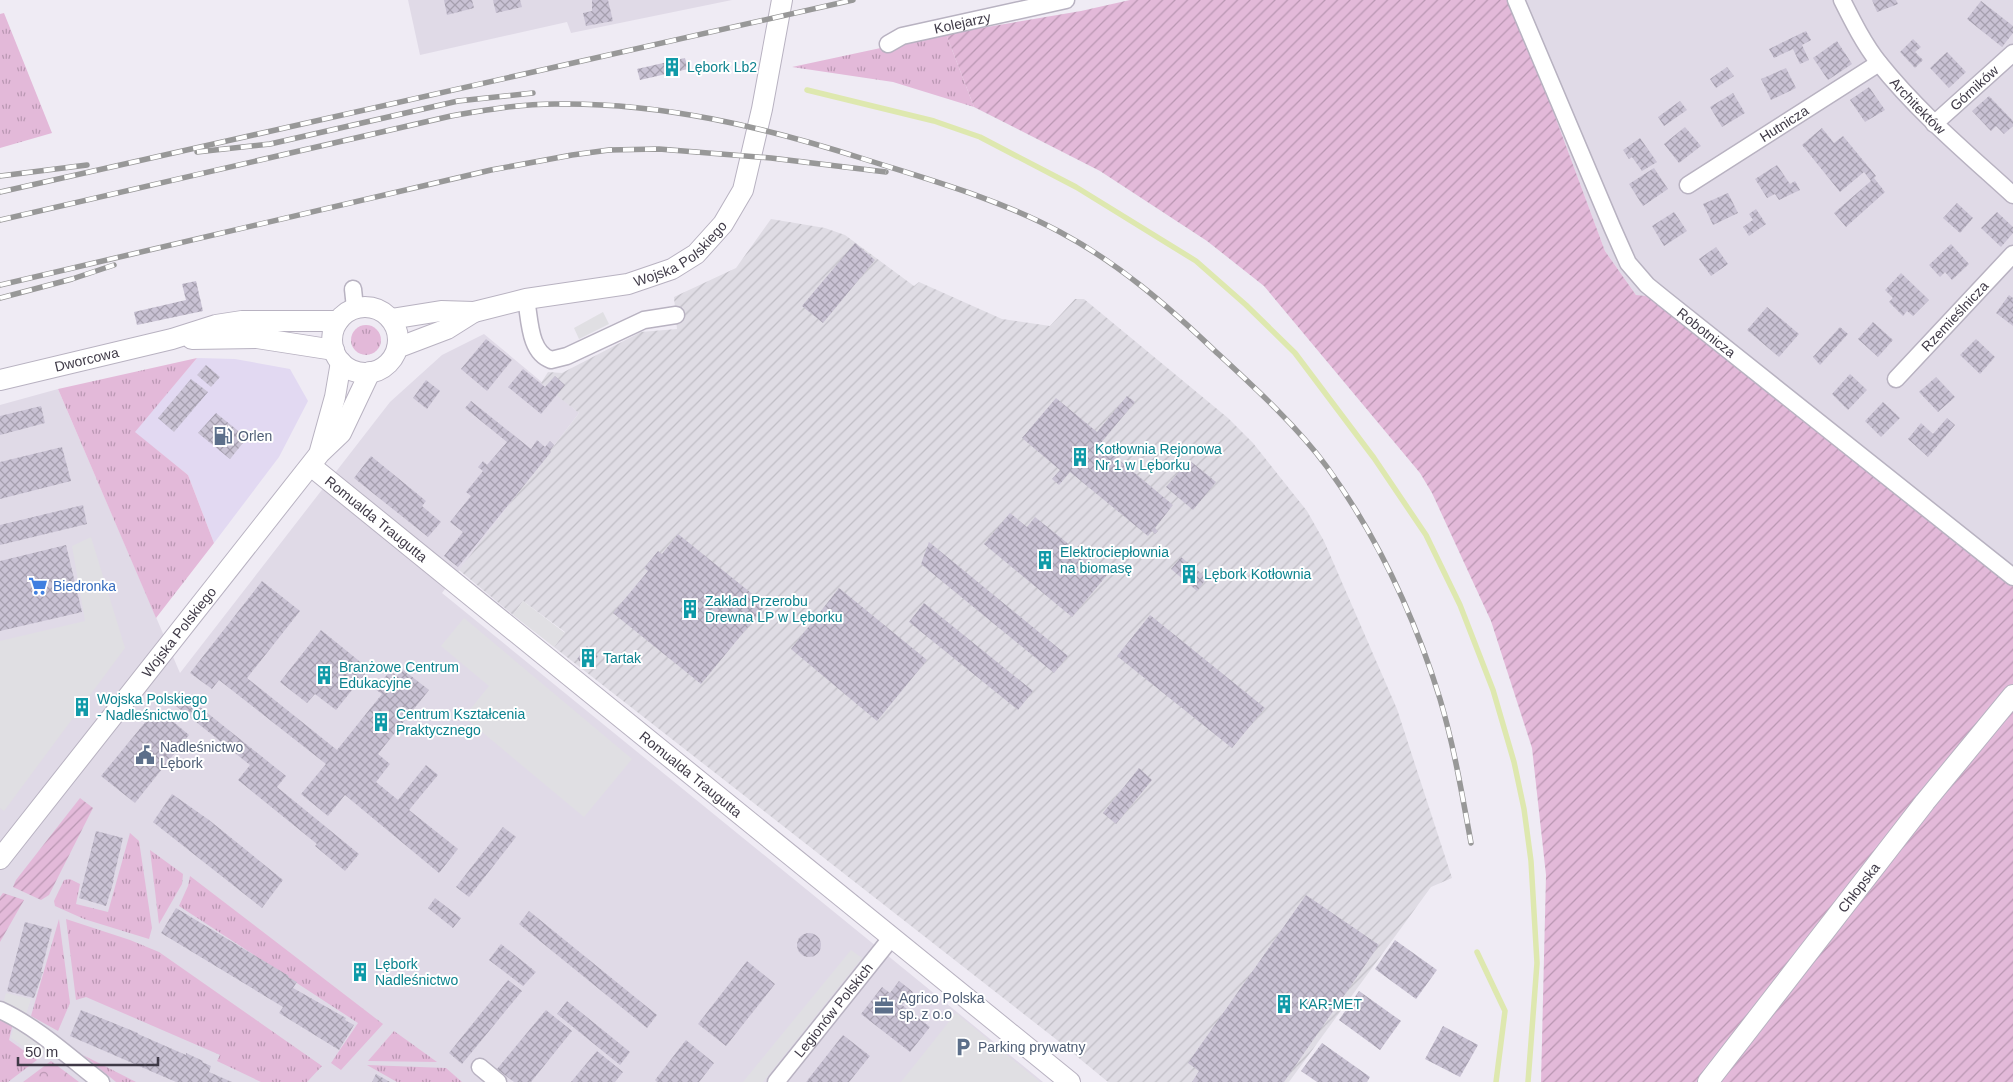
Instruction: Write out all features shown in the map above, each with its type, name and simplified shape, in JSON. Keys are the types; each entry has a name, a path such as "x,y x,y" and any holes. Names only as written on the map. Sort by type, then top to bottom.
{"street":[{"name":"Wojska Polskiego","path":"391,318 441,311 474,312 526,299 641,281 685,262 701,249 723,224 743,190 762,109 782,0"},
{"name":"Kolejarzy","path":"888,44 902,36 1066,0"},
{"name":"Robotnicza","path":"1516,0 1612,228 1628,263 1636,274 1663,298 2013,577"},
{"name":"Architektów","path":"1842,0 1858,32 1879,62 1934,124 2013,195"},
{"name":"Górników","path":"1934,124 2013,53"},
{"name":"Hutnicza","path":"1688,185 1879,62"},
{"name":"Rzemieślnicza","path":"1896,379 2013,254"},
{"path":"354,299 391,318 396,328 398,339 393,358 387,364 370,372 355,370 338,356 332,340 334,330 338,321 346,313 354,299"},
{"path":"526,299 535,346 542,356 551,360 567,356 644,320 676,315"},
{"name":"Wojska Polskiego","path":"397,348 447,329 474,312"},
{"name":"Dworcowa","path":"0,380 172,339 216,325 242,321 338,321"},
{"name":"Dworcowa","path":"172,339 257,338 338,356"},
{"name":"Wojska Polskiego","path":"315,460 335,397 338,356"},
{"name":"Wojska Polskiego","path":"0,859 315,460 340,433 370,372"},
{"name":"Romualda Traugutta","path":"315,460 1070,1082"},
{"name":"Chłopska","path":"1708,1082 1925,802 2013,695"},
{"name":"Legionów Polskich","path":"776,1082 892,937"},
{"path":"0,1010 15,1017 101,1082"},
{"path":"480,1068 498,1082"}],"shaded area":[{"path":"408,0 732,0 571,33 567,22 420,55"},
{"path":"1512,0 2013,0 2013,581 1636,295 1605,251"},
{"path":"771,219 825,228 845,235 914,286 919,282 1002,319 1050,326 1075,299 1084,299 1228,418 1253,443 1307,511 1324,541 1397,709 1452,878 1431,887 1289,1082 1108,1082 1057,1040 554,647 565,632 523,601 513,615 459,570 579,413 541,383 548,372 562,373 641,332 677,329 674,297 736,268"},
{"path":"603,312 609,324 579,339 574,328"},
{"path":"484,334 579,413 442,593 1043,1082 0,1082 0,405 58,389 180,673 390,402 442,355"},
{"path":"197,358 235,359 290,369 308,401 279,457 214,543 188,475 134,432"},
{"path":"91,537 125,648 4,811 0,808 0,641 85,621 72,546"},
{"path":"523,601 565,633 554,647 513,615"},
{"path":"464,618 632,759 584,817 464,717 489,686 441,646"},
{"path":"851,950 862,958 763,1082 743,1082"},
{"path":"6,993 31,999 26,1014 3,1004"},
{"name":"Parking prywatny","path":"956,1013 1040,1082 901,1082"},
{"path":"15,1024 47,1046 40,1058 11,1038"}],"green space":[{"path":"1130,0 1512,0 1605,251 1636,295 1663,298 2013,577 2013,1082 1541,1082 1546,875 1532,748 1491,621 1432,493 1420,473 1264,286 1207,241 1100,171 974,107 946,34 1081,11"},
{"path":"4,13 52,133 0,148 0,14"},
{"path":"946,34 974,107 893,82 792,67"},
{"path":"366,325 377,329 381,340 377,351 366,355 355,351 351,340 355,329"},
{"path":"197,358 135,432 188,475 214,543 156,618 58,389"},
{"path":"80,798 93,808 49,895 41,900 13,887 16,880"},
{"path":"130,833 139,841 152,928 149,939 84,919 55,906 54,901 64,880 70,879 80,884 76,904 108,912"},
{"path":"150,850 183,874 182,884 159,924"},
{"path":"190,876 383,1024 341,1070 331,1063 358,1023 179,906 188,886"},
{"path":"3,893 24,900 0,942 0,897"},
{"path":"59,919 70,1003 58,1031 31,1016"},
{"path":"66,919 130,940 159,952 322,1066 307,1082 261,1082 217,1061 220,1055 86,997 76,1000"},
{"path":"0,1018 13,1023 9,1040 37,1060 8,1082 0,1082"},
{"path":"394,1031 437,1062 368,1061"},
{"path":"83,1055 136,1082 116,1082"},
{"path":"51,1061 79,1082 23,1082"},
{"path":"367,1065 446,1068 462,1082 397,1082"}],"building":[{"path":"444,0 472,0 474,8 447,15"},
{"path":"493,0 520,0 522,7 496,13"},
{"path":"592,0 608,0 613,21 586,26 583,13 592,11"},
{"path":"1872,0 1896,0 1898,4 1877,12"},
{"path":"1981,1 2013,26 2013,33 2002,47 1967,19"},
{"path":"1806,31 1811,40 1802,45 1809,60 1800,64 1793,49 1774,58 1769,49"},
{"path":"1913,39 1921,47 1915,52 1923,60 1915,68 1900,52"},
{"path":"1837,41 1852,64 1828,80 1813,58"},
{"path":"1947,52 1966,72 1949,88 1930,68"},
{"path":"685,58 688,69 640,80 637,69"},
{"path":"1727,67 1734,76 1716,88 1710,79"},
{"path":"1786,68 1796,88 1771,100 1761,79"},
{"path":"1869,87 1885,110 1865,122 1850,100"},
{"path":"1733,93 1745,113 1722,127 1710,107"},
{"path":"1989,96 2013,121 2013,126 2004,134 1996,126 1991,131 1972,111"},
{"path":"1680,101 1687,110 1664,126 1658,117"},
{"path":"1685,127 1701,146 1679,163 1664,144"},
{"path":"1822,128 1834,143 1843,136 1876,176 1874,178 1885,192 1846,227 1834,213 1871,181 1864,172 1840,192 1802,145"},
{"path":"1640,138 1657,162 1642,171 1632,157 1629,159 1623,150"},
{"path":"1777,165 1790,184 1795,181 1800,190 1779,200 1775,194 1767,198 1755,179"},
{"path":"1654,168 1668,189 1643,206 1629,184"},
{"path":"1728,193 1738,213 1713,225 1703,204"},
{"path":"1957,203 1973,218 1960,233 1943,218"},
{"path":"1756,209 1766,224 1749,236 1743,227 1753,220 1749,214"},
{"path":"1674,212 1687,231 1664,246 1652,226"},
{"path":"1997,212 2013,227 2013,233 2001,247 1981,228"},
{"path":"855,243 875,260 823,323 802,306"},
{"path":"1951,244 1969,264 1952,280 1945,272 1940,277 1929,265"},
{"path":"1716,247 1728,264 1711,276 1699,259"},
{"path":"1901,273 1929,300 1913,316 1907,311 1903,316 1889,302 1893,298 1885,290"},
{"path":"196,281 203,311 137,325 134,312 186,300 182,284"},
{"path":"2009,295 2013,298 2013,326 1996,313"},
{"path":"1767,307 1799,334 1779,357 1747,330"},
{"path":"1873,322 1893,340 1878,357 1858,339"},
{"path":"1840,327 1848,334 1820,365 1813,357"},
{"path":"486,339 512,360 487,391 461,369"},
{"path":"1976,339 1995,357 1980,374 1960,355"},
{"path":"206,365 220,377 211,387 197,375"},
{"path":"523,369 545,387 555,376 565,385 541,414 508,387"},
{"path":"1850,374 1867,390 1848,410 1832,394"},
{"path":"1936,377 1955,397 1938,412 1919,392"},
{"path":"191,379 208,392 174,432 158,418"},
{"path":"426,380 440,391 427,409 413,398"},
{"name":"Kotłownia Rejonowa Nr 1 w Lęborku","path":"1127,396 1135,402 1100,444 1173,505 1155,528 1158,531 1155,534 1152,531 1148,536 1070,472 1059,485 1052,479 1060,470 1022,438 1056,398 1097,432"},
{"path":"471,401 531,449 537,440 545,447 550,441 554,445 551,452 458,567 444,556 463,532 450,522 471,496 466,492 483,471 478,467 483,461 487,465 507,442 465,408"},
{"path":"1883,402 1900,418 1881,437 1865,421"},
{"path":"41,406 45,423 0,435 0,416"},
{"name":"Orlen","path":"216,413 247,438 230,459 198,433"},
{"path":"1947,418 1955,425 1928,457 1908,439 1921,423 1933,434"},
{"path":"62,447 71,481 0,499 0,462"},
{"path":"371,456 426,501 422,506 441,522 428,537 354,478"},
{"path":"1189,460 1216,482 1193,510 1166,487"},
{"path":"83,505 87,524 0,545 0,525"},
{"name":"Elektrociepłownia na biomasę","path":"1010,513 1027,527 1035,517 1107,575 1072,617 984,544"},
{"name":"Zakład Przerobu Drewna LP w Lęborku","path":"678,534 766,605 701,684 613,613 648,571 644,568 658,551 662,554"},
{"path":"929,542 1068,656 1054,673 921,564"},
{"name":"Biedronka","path":"66,545 82,612 0,631 0,561"},
{"name":"Lębork Kotłownia","path":"1181,557 1207,578 1197,591 1171,569"},
{"name":"Centrum Kształcenia Praktycznego","path":"262,581 300,611 247,678 337,750 382,694 375,689 390,671 397,676 402,669 429,690 378,754 390,764 376,782 398,800 426,765 438,775 409,810 458,849 439,873 345,795 328,816 301,794 326,764 219,680 212,689 190,673"},
{"path":"839,588 927,660 877,721 791,649"},
{"path":"924,603 1033,691 1018,710 909,622"},
{"path":"1150,615 1265,708 1232,748 1117,656"},
{"name":"Branżowe Centrum Edukacyjne","path":"321,630 369,669 336,710 315,694 307,703 280,682"},
{"name":"Tartak","path":"587,646 598,656 589,669 577,659"},
{"path":"180,691 286,776 277,787 359,854 345,871 315,846 317,844 238,780 250,765 171,702"},
{"name":"Nadleśnictwo Lębork","path":"157,708 189,735 135,803 101,776"},
{"path":"1139,768 1152,780 1116,824 1103,813"},
{"path":"172,794 209,820 283,880 262,908 153,822"},
{"path":"503,827 516,837 469,897 456,887"},
{"path":"96,831 123,838 106,906 79,898"},
{"name":"KAR-MET","path":"1306,895 1379,945 1284,1082 1192,1082 1199,1071 1188,1063"},
{"path":"435,898 461,918 453,928 428,908"},
{"path":"176,908 289,976 297,982 293,988 346,1018 345,1020 354,1025 339,1050 279,1013 283,1007 161,933"},
{"path":"529,911 657,1015 647,1028 519,924"},
{"path":"25,922 52,929 41,972 43,972 34,998 7,991"},
{"path":"809,933 818,936 821,945 818,954 809,957 800,954 797,945 800,936"},
{"path":"1395,940 1437,970 1416,999 1375,969"},
{"path":"501,944 536,972 523,986 489,960"},
{"path":"747,961 775,984 726,1046 698,1024"},
{"name":"Lębork Nadleśnictwo","path":"358,966 367,973 363,978 354,971"},
{"path":"508,980 522,991 462,1064 449,1053"},
{"path":"899,981 913,992 902,1005 930,1027 910,1052 861,1014 882,987 890,993"},
{"path":"1359,991 1401,1021 1380,1050 1339,1020"},
{"path":"567,1001 630,1052 620,1065 557,1014"},
{"path":"81,1010 203,1061 211,1066 209,1072 232,1082 176,1082 70,1036"},
{"path":"546,1010 572,1031 531,1082 514,1082 497,1069"},
{"path":"1443,1026 1478,1045 1460,1077 1425,1059"},
{"path":"843,1035 870,1056 849,1082 806,1082"},
{"path":"686,1040 714,1063 699,1082 657,1082 655,1080"},
{"path":"1322,1043 1370,1077 1367,1082 1317,1082 1301,1071"},
{"path":"597,1051 623,1072 615,1082 571,1082"},
{"path":"376,1074 390,1082 372,1082"}],"waterway":[{"path":"807,90 934,121 980,137 1076,187 1196,261 1246,305 1295,353 1374,458 1426,535 1460,605 1493,690 1514,762 1524,809 1531,861 1537,963 1528,1082"},
{"path":"1477,952 1505,1011 1496,1082"}],"railway":[{"path":"0,192 853,0"},
{"path":"197,152 270,144 458,101 533,93"},
{"path":"0,220 451,116 542,104 594,104 634,107 673,112 750,127 826,147 964,191 1037,220 1102,257 1161,302 1274,407 1327,467 1345,493 1378,549 1419,638 1445,717 1471,843"},
{"path":"0,285 491,170 609,150 659,149 771,158 886,172"},
{"path":"0,176 87,165"},
{"path":"0,298 72,279 114,265"}],"place":[{"name":"Lębork Lb2","path":"672,67"},
{"name":"Orlen","path":"223,436"},
{"name":"Kotłownia Rejonowa Nr 1 w Lęborku","path":"1080,457"},
{"name":"Elektrociepłownia na biomasę","path":"1045,560"},
{"name":"Lębork Kotłownia","path":"1189,574"},
{"name":"Biedronka","path":"38,586"},
{"name":"Zakład Przerobu Drewna LP w Lęborku","path":"690,609"},
{"name":"Tartak","path":"588,658"},
{"name":"Branżowe Centrum Edukacyjne","path":"324,675"},
{"name":"Wojska Polskiego - Nadleśnictwo 01","path":"82,707"},
{"name":"Centrum Kształcenia Praktycznego","path":"381,722"},
{"name":"Nadleśnictwo Lębork","path":"145,755"},
{"name":"Lębork Nadleśnictwo","path":"360,972"},
{"name":"KAR-MET","path":"1284,1004"},
{"name":"Agrico Polska sp. z o.o","path":"884,1006"},
{"name":"Parking prywatny","path":"963,1047"}]}
